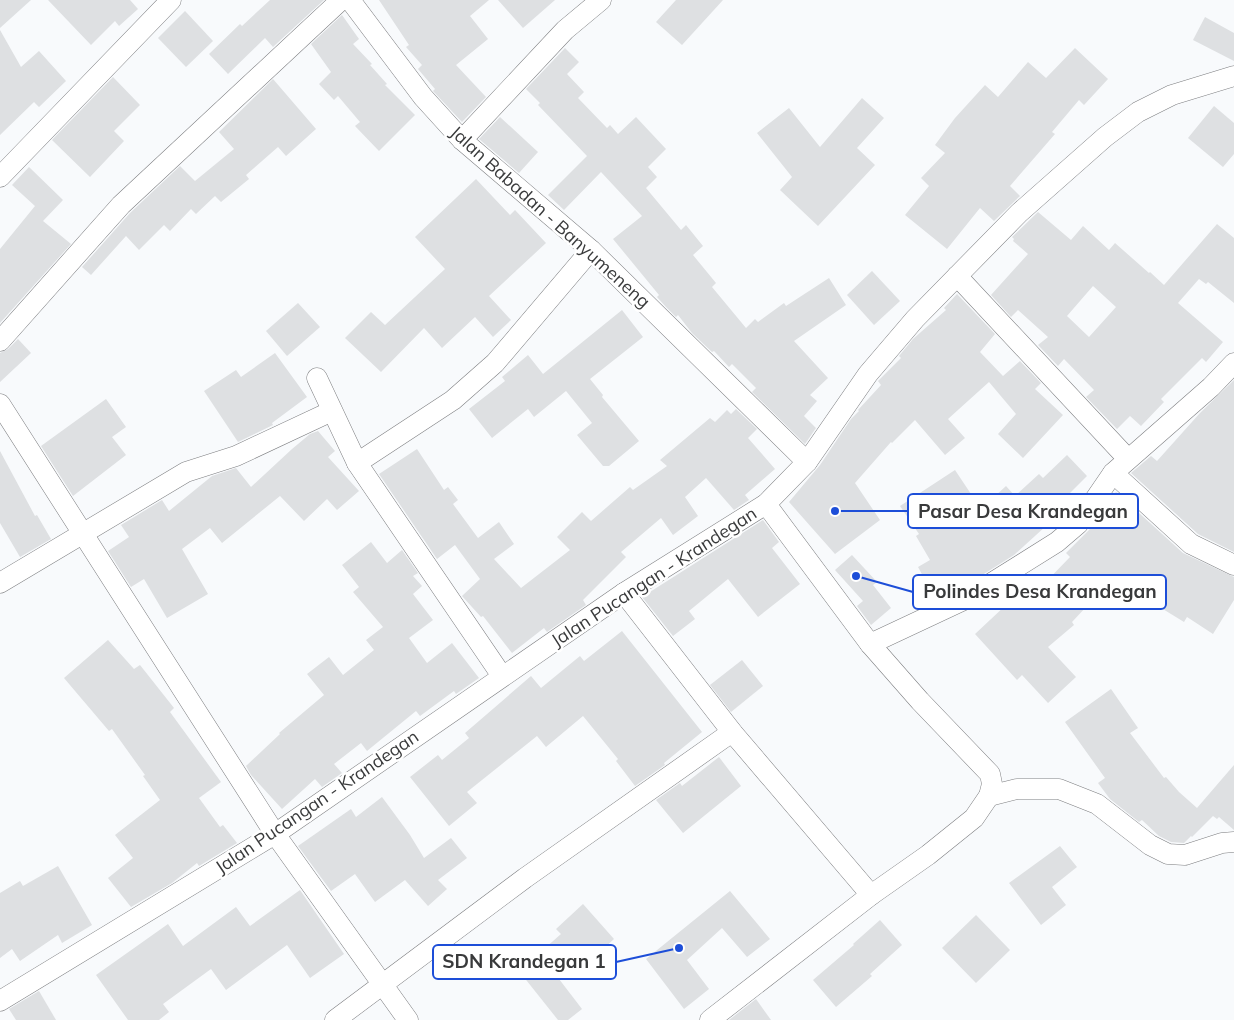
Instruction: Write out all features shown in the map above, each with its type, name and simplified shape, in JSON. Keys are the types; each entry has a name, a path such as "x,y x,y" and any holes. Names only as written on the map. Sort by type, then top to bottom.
{"street":[{"path":"0,177 171,0"},
{"path":"0,341 121,205 341,0"},
{"name":"Jalan Babadan - Banyumeneng","path":"350,0 423,97 462,140 591,250 807,462"},
{"path":"462,140 565,30 601,0"},
{"name":"Jalan Pucangan - Krandegan","path":"0,1001 275,834 624,593 766,504 807,462 868,374 915,319 1019,213 1105,137 1138,112 1172,95 1234,76"},
{"path":"357,463 453,400 495,362 591,250"},
{"path":"957,276 1128,459"},
{"path":"870,644 966,599 1058,542 1078,524 1113,474 1211,387 1234,363"},
{"path":"317,378 357,463 502,676"},
{"path":"0,404 275,834 408,1020"},
{"path":"0,583 186,472 236,456 332,411"},
{"path":"1113,474 1190,544 1234,565"},
{"path":"710,1020 974,818 989,796 992,784 990,774 920,701 870,644 766,504"},
{"path":"624,593 732,732 871,895"},
{"path":"334,1020 524,878 732,732"},
{"path":"989,796 1017,789 1059,789 1097,804 1150,845 1168,854 1185,854 1222,843 1234,842"}],"building":[{"path":"0,0 31,0 0,28"},
{"path":"48,0 130,0 138,9 119,26 115,21 91,45"},
{"path":"270,0 324,0 273,47 265,38 228,74 209,54 240,24 242,26"},
{"path":"379,0 489,0 470,16 488,39 456,65 486,97 462,122 433,91 435,89 418,69 422,65 406,47 409,45"},
{"path":"498,0 555,0 523,28"},
{"path":"676,0 723,0 682,45 656,22"},
{"path":"185,11 213,41 186,67 158,38"},
{"path":"342,15 359,39 353,44 372,64 370,65 387,84 385,85 415,115 379,151 355,126 360,122 338,96 334,100 319,84 331,72 311,44"},
{"path":"1205,17 1234,33 1234,61 1193,40"},
{"path":"0,30 21,67 39,51 66,81 39,107 34,102 0,135"},
{"path":"565,48 579,62 567,74 584,92 578,98 607,128 610,125 618,134 636,117 666,149 648,167 657,177 646,188 681,230 686,225 703,246 693,255 716,283 712,287 746,328 755,319 758,322 784,303 786,306 829,278 846,305 794,341 828,378 810,395 817,401 804,416 816,428 805,444 752,392 756,388 732,364 729,367 714,351 712,352 692,333 678,315 676,317 666,307 657,297 659,295 613,239 642,216 601,172 564,210 548,195 587,156 538,105 540,103 526,89"},
{"path":"1075,48 1108,79 1084,105 1079,100 1052,132 1055,134 1010,186 1020,196 994,221 980,208 947,249 905,215 929,186 921,178 945,153 935,145 955,118 985,85 998,97 1028,62 1046,78"},
{"path":"113,77 140,105 114,131 124,141 90,177 52,140"},
{"path":"273,79 316,129 286,156 278,147 246,175 249,179 221,202 215,196 196,214 191,209 170,231 164,225 139,250 126,236 91,275 82,267 130,213 180,166 195,181 234,149 219,132"},
{"path":"862,98 884,118 857,148 875,165 818,226 780,190 792,177 757,133 789,108 820,147"},
{"path":"1214,106 1234,123 1234,154 1223,167 1188,138"},
{"path":"500,117 538,152 519,173 479,139"},
{"path":"29,167 63,200 43,221 71,244 0,323 0,249 35,206 12,185"},
{"path":"476,179 510,215 515,210 546,243 489,296 511,320 493,337 475,317 442,348 424,328 381,372 345,338 371,312 385,325 445,269 415,237"},
{"path":"1038,212 1071,240 1083,226 1109,250 1115,243 1164,285 1217,224 1234,238 1234,303 1208,282 1206,284 1199,279 1178,303 1223,342 1206,362 1202,358 1161,399 1164,402 1141,426 1130,416 1117,429 1086,397 1094,390 1064,359 1058,366 1038,345 1048,337 1018,310 1011,317 991,295 1028,254 1013,241 1012,237","holes":["1093,286 1116,307 1089,337 1067,316"]},
{"path":"872,271 900,301 874,325 847,295"},
{"path":"957,294 995,334 980,352 1003,376 1020,361 1041,383 1035,389 1063,415 1023,458 998,434 1016,414 989,382 948,419 965,438 945,455 915,420 891,442 855,483 880,520 835,554 789,502 820,465 858,410 881,385 878,381 901,358 899,356 913,339 946,310 944,308"},
{"path":"298,303 320,327 287,356 266,331"},
{"path":"622,310 643,337 590,379 603,395 602,397 639,441 609,466 603,466 577,435 592,423 566,391 534,417 528,409 492,438 469,409 505,381 502,377 528,355 543,374"},
{"path":"18,339 31,353 0,382 0,353 8,349"},
{"path":"275,353 307,397 272,423 273,425 238,442 204,391 236,370 241,377"},
{"path":"1234,380 1234,552 1198,534 1131,473 1151,456 1157,461 1200,413"},
{"path":"106,399 126,427 112,437 126,455 73,496 41,446"},
{"path":"736,409 757,429 748,438 775,469 745,495 749,500 734,510 706,478 685,497 698,516 673,535 661,518 621,552 626,557 583,600 586,605 547,632 544,628 512,653 483,616 481,617 462,596 480,579 455,545 437,559 379,474 417,449 444,490 448,487 458,500 453,504 478,538 499,522 514,544 494,559 521,588 570,550 557,537 582,512 591,521 630,487 633,490 667,466 660,460 710,418 715,422 727,410 731,414"},
{"path":"318,431 335,451 328,457 359,491 337,510 327,499 304,521 280,496 222,543 210,528 182,549 208,594 167,618 144,579 131,587 108,551 129,537 121,525 162,500 169,511 212,476 236,468 251,487 292,449 310,434"},
{"path":"0,451 35,516 37,515 51,539 20,557 0,523"},
{"path":"1067,455 1087,476 1063,500 1068,506 1014,555 960,589 936,600 918,567 930,560 916,536 919,534 900,506 955,470 981,509 1006,486 1015,496 1039,474 1043,478"},
{"path":"1116,492 1183,553 1234,577 1234,600 1213,634 1187,617 1184,622 1140,595 1125,610 1102,590 1072,622 1074,625 1048,647 1076,677 1048,703 1022,675 1017,680 975,634 1006,605 1009,608 1038,583 1041,587 1070,557 1066,553 1094,525"},
{"path":"763,520 779,542 772,548 800,584 758,617 728,579 689,611 695,619 673,636 642,597"},
{"path":"371,542 387,563 402,550 418,573 413,576 422,586 413,594 433,620 409,638 427,663 452,643 479,678 456,694 454,691 420,716 416,711 367,751 361,743 334,764 342,773 322,787 315,779 282,809 251,775 246,766 279,733 324,695 307,674 329,657 343,675 374,650 366,640 383,627 353,592 359,587 342,565"},
{"path":"852,555 877,582 873,585 891,608 871,625 857,606 863,601 835,570"},
{"path":"622,631 702,732 664,763 665,765 635,786 616,761 618,759 583,716 546,747 537,736 467,792 477,803 449,826 410,777 438,755 442,760 469,738 465,733 531,676 541,688 580,656 584,661"},
{"path":"108,640 134,669 140,665 174,708 170,712 221,782 199,798 220,827 223,825 237,843 199,866 197,863 172,883 131,907 108,878 133,858 115,835 160,800 143,776 145,775 112,729 109,731 64,678"},
{"path":"742,660 763,686 731,712 710,685"},
{"path":"1111,689 1138,728 1130,733 1164,778 1166,777 1197,808 1234,765 1234,830 1219,817 1217,819 1213,816 1184,843 1171,842 1159,836 1142,820 1139,822 1110,799 1098,783 1105,778 1065,722"},
{"path":"719,757 741,786 683,833 656,800 680,783 682,786"},
{"path":"382,797 410,835 424,858 451,838 467,858 438,880 447,889 428,906 405,880 375,902 355,874 331,891 298,846 351,809 356,817"},
{"path":"1060,846 1077,867 1052,887 1066,905 1041,925 1009,883"},
{"path":"58,866 92,925 62,943 58,935 20,961 12,949 0,958 0,893 20,881 23,886"},
{"path":"300,890 344,954 310,978 287,945 226,990 211,969 163,1004 169,1012 159,1020 128,1020 96,975 168,924 183,946 236,907 250,926"},
{"path":"730,891 770,939 747,957 722,928 687,960 709,989 684,1009 646,959"},
{"path":"583,904 614,939 587,964 582,959 559,979 582,1009 568,1020 558,1020 519,971 561,934 556,929"},
{"path":"976,915 1010,950 976,983 942,948"},
{"path":"880,920 902,945 870,974 872,976 836,1007 813,980"},
{"path":"39,991 56,1020 16,1020 9,1009"},
{"path":"756,999 771,1020 729,1020"}],"place":[{"name":"Pasar Desa Krandegan","path":"835,511"},
{"name":"Polindes Desa Krandegan","path":"856,576"},
{"name":"SDN Krandegan 1","path":"679,948"}]}
